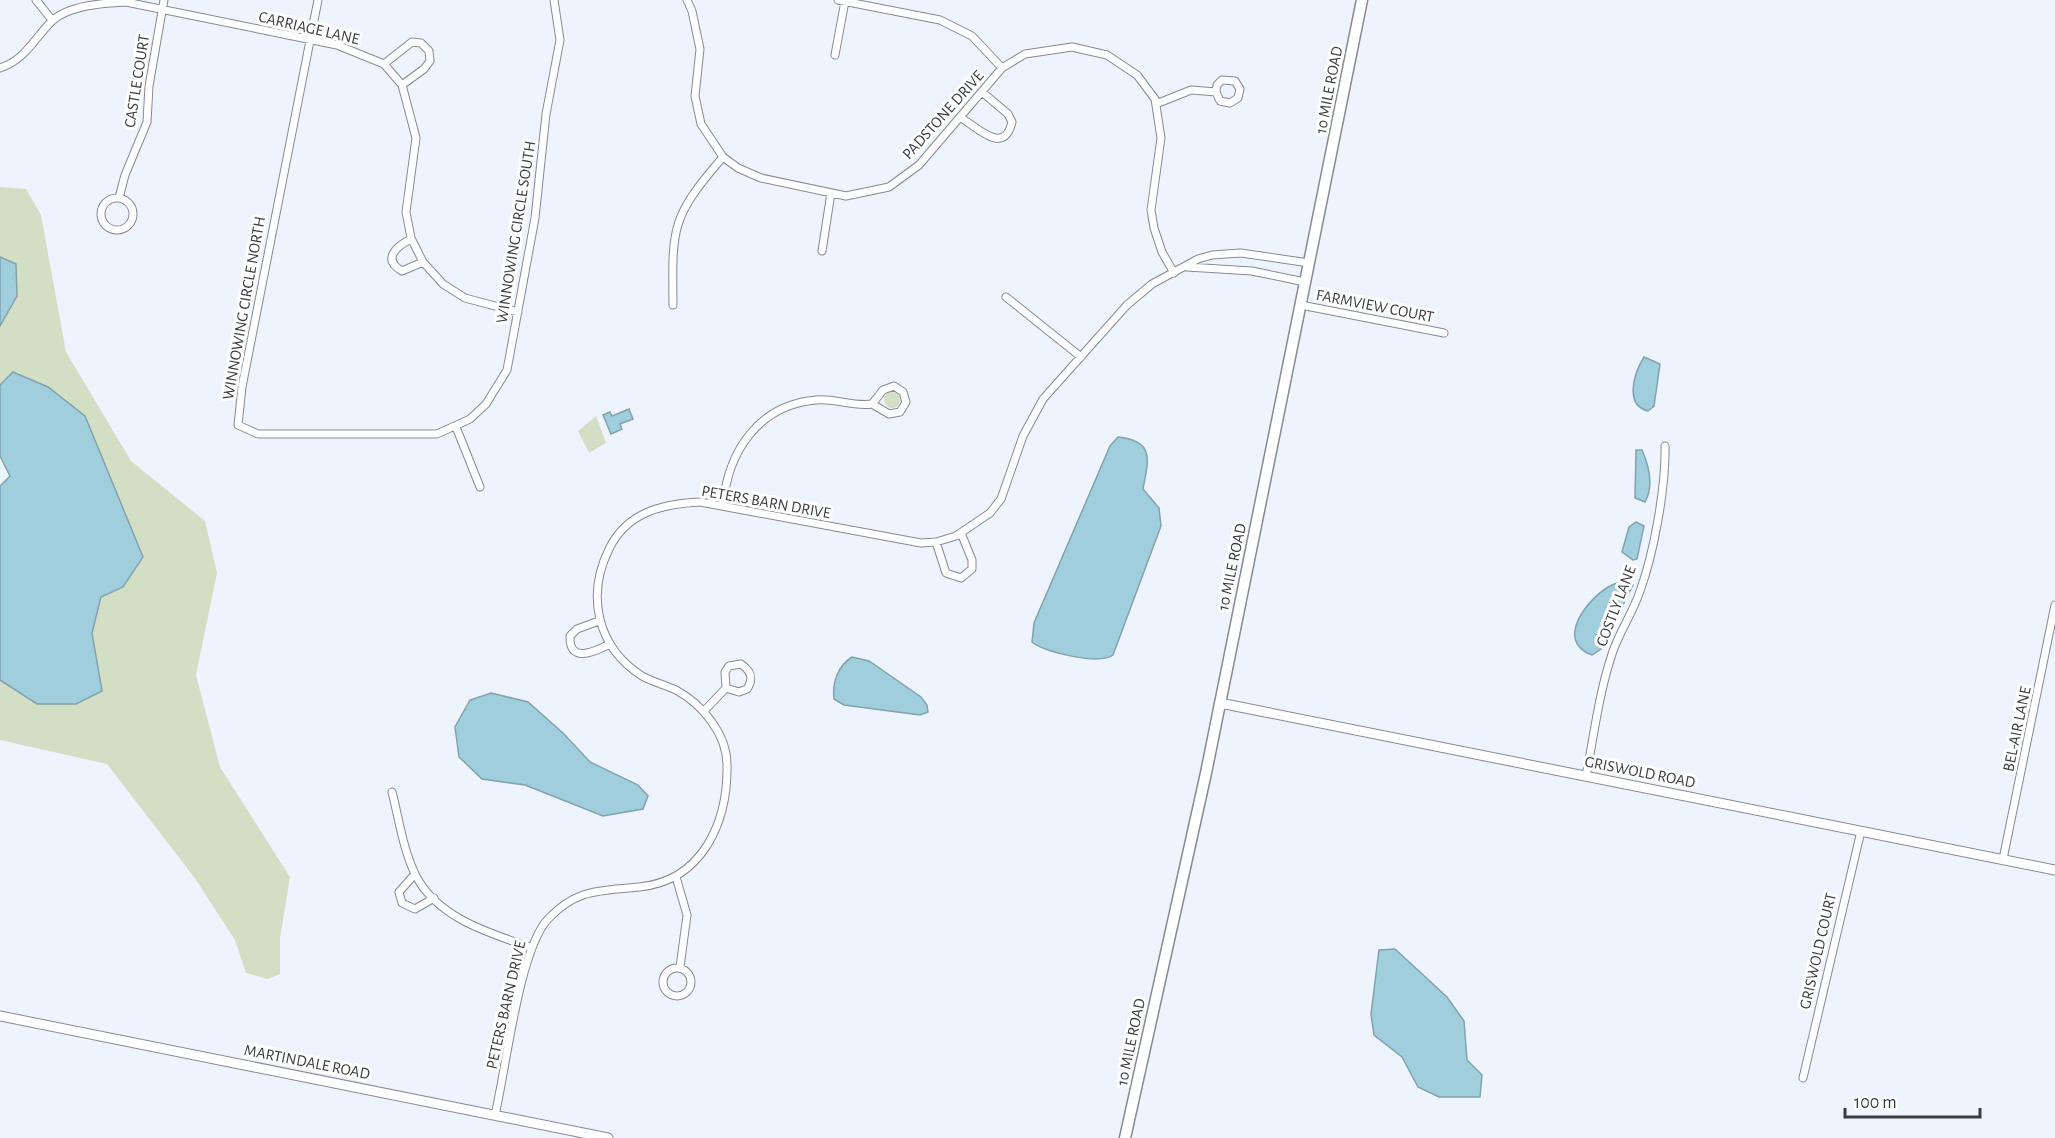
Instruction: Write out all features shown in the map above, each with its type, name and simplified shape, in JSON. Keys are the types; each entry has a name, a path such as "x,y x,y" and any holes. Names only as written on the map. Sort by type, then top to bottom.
{"main road":[{"name":"10 MILE ROAD","path":"1125,1138 1220,703 1362,0"}],"street":[{"path":"36,0 52,20"},
{"name":"CASTLE COURT","path":"119,198 125,175 147,122 149,86 164,0"},
{"name":"WINNOWING CIRCLE NORTH","path":"318,0 244,375 238,425 258,434 437,434"},
{"name":"WINNOWING CIRCLE SOUTH","path":"437,434 456,427 486,404 507,370 535,218 546,114 560,40 554,0"},
{"name":"PADSTONE DRIVE","path":"687,0 692,11 700,49 695,96 701,124 723,157 738,168 761,178 846,196 889,187 919,165 1002,68 1025,54 1072,47 1107,55 1137,75 1156,104 1161,138 1152,189 1151,210 1162,252 1174,273"},
{"path":"835,56 842,1 940,20 972,36 1002,68"},
{"name":"CARRIAGE LANE","path":"0,68 21,57 52,20 70,11 126,2 309,39 354,50 384,64 402,85 416,138 406,212 411,239 423,262 443,284 465,298 518,312"},
{"path":"384,64 412,42 421,43 429,51 430,61 424,69 402,85"},
{"path":"1156,104 1191,90 1216,92"},
{"path":"960,117 993,139 1003,139 1010,134 1012,122 1008,114 982,92"},
{"path":"673,305 672,250 681,211 691,194 723,157"},
{"path":"822,250 831,193"},
{"path":"119,198 130,205 132,218 129,224 117,230 105,225 100,213 106,201 119,198"},
{"path":"411,239 393,250 391,256 394,264 402,271 423,262"},
{"name":"PETERS BARN DRIVE","path":"495,1115 530,947 547,920 579,896 597,890 639,887 676,877 705,852 713,839 724,804 727,762 725,749 704,711 674,689 642,676 626,664 610,644 599,621 596,590 600,568 612,543 632,521 647,511 663,505 700,502 902,540 936,542 961,533 990,513 1001,499 1023,435 1043,399 1132,301 1152,284 1198,259 1212,255 1242,253 1309,263"},
{"name":"PETERS BARN DRIVE","path":"1186,267 1244,269 1305,282"},
{"path":"1006,297 1081,357"},
{"name":"FARMVIEW COURT","path":"1301,305 1444,333"},
{"path":"723,506 733,459 743,440 767,416 790,405 816,400 872,404 889,414 897,414 905,406 906,398 900,389 890,387 883,390 872,404"},
{"path":"456,427 480,487"},
{"name":"COSTLY LANE","path":"1586,776 1609,663 1617,640 1638,597 1645,573 1666,474 1665,446"},
{"path":"936,542 946,573 961,578 972,569 972,560 961,533"},
{"name":"BEL-AIR LANE","path":"2003,859 2055,605"},
{"path":"599,621 577,628 570,636 572,649 577,654 584,654 610,644"},
{"path":"704,711 726,688 725,672 729,666 741,664 750,672 751,681 747,689 739,692 726,688"},
{"name":"GRISWOLD ROAD","path":"1220,703 2055,870"},
{"path":"392,792 416,874 434,898 463,921 530,947"},
{"name":"GRISWOLD COURT","path":"1803,1078 1861,831"},
{"path":"416,874 399,891 402,903 415,909 434,898"},
{"path":"676,877 687,915 680,968"},
{"path":"680,968 689,974 691,980 687,991 676,996 666,991 662,980 668,970 680,968"},
{"name":"MARTINDALE ROAD","path":"0,1016 495,1115 577,1135 608,1138"}],"green space":[{"path":"0,187 26,189 41,215 66,352 131,461 205,521 217,573 196,675 220,767 290,877 280,938 280,974 267,979 246,973 235,940 194,877 107,764 0,740 0,680 37,704 102,691 92,633 102,597 123,586 14,372 0,385 0,326 17,295 16,264 0,257"},
{"path":"889,392 895,392 900,400 898,406 889,408 884,403 884,397"},
{"path":"596,416 606,443 589,453 578,431"}],"water":[{"path":"0,257 16,264 17,296 0,326"},
{"path":"1644,357 1660,364 1654,406 1648,411 1636,402 1633,388 1637,371"},
{"path":"13,372 48,387 85,416 143,557 123,587 101,597 92,633 102,691 76,704 37,704 0,680 0,486 10,476 0,456 0,385"},
{"path":"629,409 633,419 620,424 622,429 611,434 603,415 610,412 612,416"},
{"path":"1118,437 1139,443 1147,454 1147,470 1143,489 1159,508 1161,526 1113,655 1097,659 1060,654 1032,642 1034,623 1110,446"},
{"path":"1636,450 1642,450 1647,463 1650,483 1645,502 1635,498"},
{"path":"1636,522 1644,526 1637,559 1633,560 1622,552 1629,527"},
{"path":"1631,582 1633,585 1601,649 1592,655 1581,648 1575,640 1575,630 1585,608 1612,585"},
{"path":"852,657 869,661 921,697 927,705 928,712 920,715 844,705 834,699 837,675"},
{"path":"491,693 528,702 564,734 590,762 638,785 648,796 643,809 603,816 525,785 482,779 459,757 455,727 470,700"},
{"path":"1395,949 1447,997 1464,1021 1467,1060 1482,1075 1480,1097 1439,1097 1418,1087 1402,1057 1374,1035 1371,1014 1379,950"}]}
